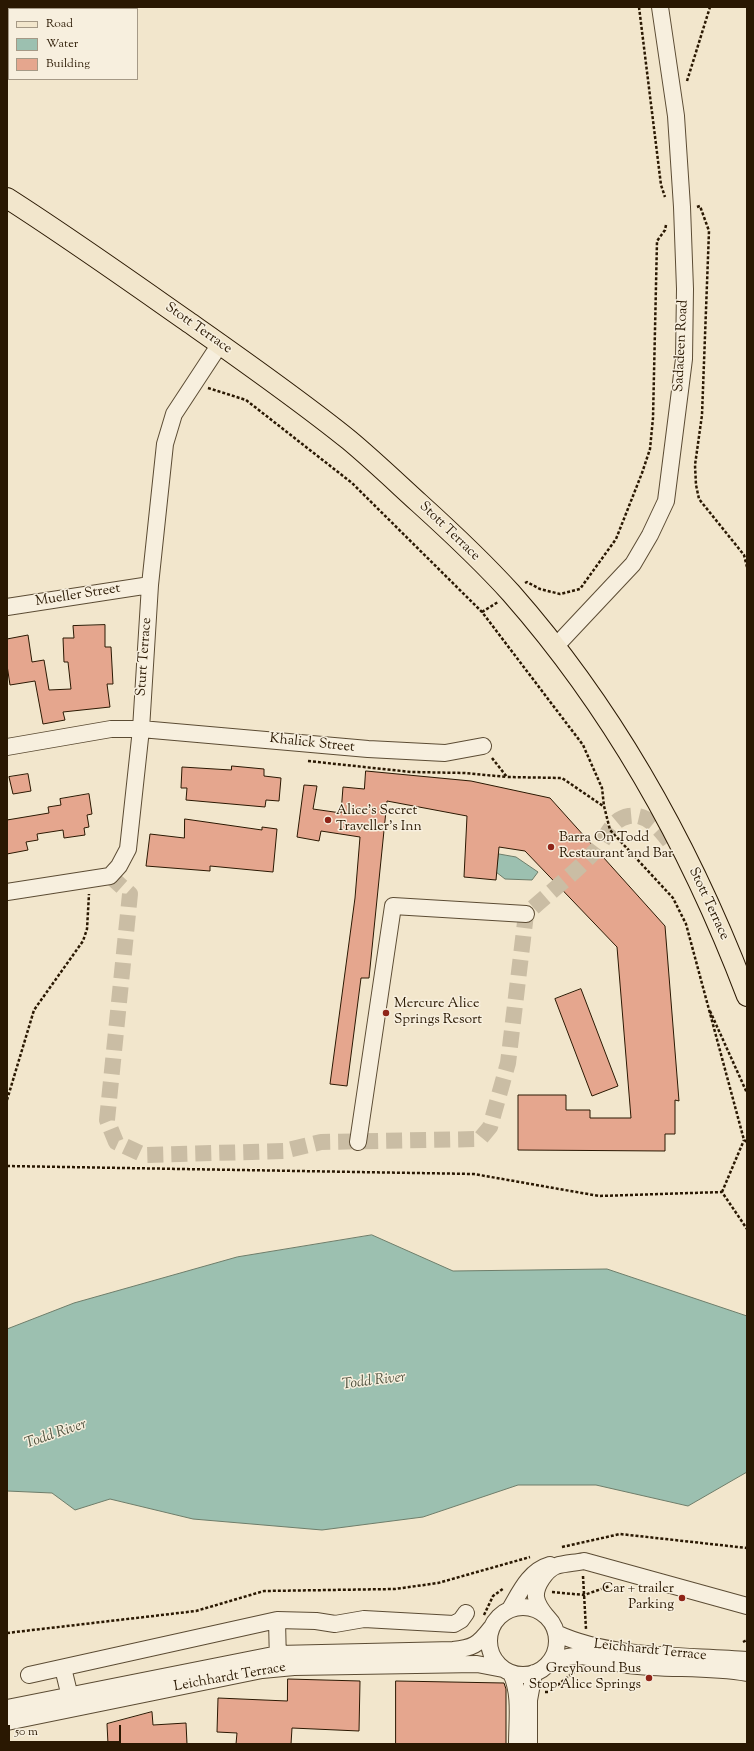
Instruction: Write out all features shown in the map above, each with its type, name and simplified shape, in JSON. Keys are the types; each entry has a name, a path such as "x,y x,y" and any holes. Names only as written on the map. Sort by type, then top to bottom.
{"main road":[{"name":"Stott Terrace","path":"7,198 63,234 220,344 350,441 461,541 510,593 555,647 640,772 708,902 728,945 747,996"}],"street":[{"name":"Sadadeen Road","path":"555,647 633,564 650,535 666,501 684,359 682,207 676,116 660,7"},
{"name":"Sturt Terrace","path":"7,892 110,876 120,866 128,849 141,729 150,585 165,444 174,414 220,344"},
{"name":"Mueller Street","path":"7,608 150,585"},
{"name":"Khalick Street","path":"7,747 111,729 141,729 368,749 445,754 483,746"},
{"path":"358,1142 393,906 526,914"},
{"path":"562,1564 547,1572 537,1589 536,1597 538,1606 547,1616 556,1633 556,1649 548,1664 534,1674 519,1675 507,1671 497,1664 489,1646 491,1628 495,1620 510,1609 523,1587 535,1572 549,1565 584,1561 745,1605"},
{"path":"510,1609 529,1607 547,1616"},
{"path":"29,1675 277,1620 316,1621 335,1624 364,1620 460,1629 461,1620 466,1613"},
{"path":"277,1620 278,1661"},
{"name":"Leichhardt Terrace","path":"7,1708 71,1702 278,1661 469,1648 476,1645 491,1628"},
{"name":"Leichhardt Terrace","path":"556,1633 587,1645 638,1652 747,1660"},
{"name":"Leichhardt Terrace","path":"548,1664 566,1657 576,1656 634,1666 685,1670 720,1670 747,1673"},
{"name":"Leichhardt Terrace","path":"278,1661 478,1664 507,1671"},
{"path":"63,1668 71,1702"},
{"path":"507,1671 515,1683 517,1694 517,1744"},
{"path":"529,1744 529,1700 534,1674"},
{"name":"Leichhardt Terrace","path":"7,1722 71,1702"}],"path":[{"path":"639,7 661,185 668,207 700,206 709,231 702,415 695,465 696,485 699,499 744,555 747,567"},
{"path":"685,87 710,7"},
{"path":"482,612 527,582 540,589 560,594 580,589 616,539 650,449 653,418 657,241 665,230 666,222"},
{"path":"194,383 246,400 352,484 482,612 583,745 602,788 604,806 610,830 673,898 686,924 744,1140 722,1192"},
{"path":"483,746 507,777 562,778 604,806"},
{"path":"7,1100 34,1010 83,941 87,929 90,879"},
{"path":"707,1004 747,1093"},
{"path":"7,1166 474,1174 599,1196 722,1192"},
{"path":"722,1192 747,1229"},
{"path":"557,1549 620,1534 747,1548"},
{"path":"7,1633 196,1611 264,1591 395,1589 438,1583 535,1555"},
{"path":"743,1642 747,1640"}],"water":[{"path":"499,854 516,857 538,872 532,880 505,879 496,872"},
{"name":"Todd River","path":"372,1235 453,1271 607,1269 747,1316 747,1472 688,1506 596,1485 518,1485 423,1517 322,1530 193,1519 110,1499 75,1510 52,1493 7,1491 7,1329 74,1303 237,1257"}],"building":[{"path":"105,625 105,647 111,647 113,684 107,684 110,707 63,712 65,720 43,724 35,681 10,685 7,665 7,639 28,635 32,662 44,660 49,690 71,689 68,662 64,662 63,638 74,638 73,626"},
{"path":"232,766 264,769 264,776 281,778 279,801 266,800 265,807 186,800 187,788 181,788 182,767 231,770"},
{"path":"366,771 471,781 550,798 665,926 679,1101 675,1100 675,1134 665,1134 665,1151 518,1150 518,1095 566,1095 566,1110 590,1110 590,1118 631,1118 617,947 525,851 499,847 496,880 464,877 467,816 387,801 369,978 361,978 347,1086 330,1084 355,898 360,837 321,831 319,841 297,837 304,785 317,786 313,809 341,813 343,787 364,789"},
{"path":"28,774 31,791 13,794 9,777"},
{"path":"89,794 92,814 87,815 89,827 84,828 85,835 64,838 63,830 37,834 38,840 26,842 28,850 7,854 7,820 49,813 48,807 61,805 60,799"},
{"path":"185,819 262,830 262,827 277,829 273,872 210,866 210,871 146,866 150,834 184,838"},
{"path":"581,989 618,1086 592,1096 555,999"},
{"path":"288,1679 360,1681 359,1731 292,1728 291,1744 236,1744 237,1733 217,1732 218,1698 287,1701"},
{"path":"396,1681 504,1683 506,1689 506,1744 396,1744"},
{"path":"152,1712 153,1725 186,1723 187,1744 108,1744 107,1724"}],"tunnel":[{"path":"110,876 130,894 107,1120 116,1142 144,1155 284,1151 321,1142 480,1139 490,1127 508,1063 526,914 571,875 596,850 610,829 623,818 637,816 651,822 657,827 678,853"}],"place":[{"name":"Alice's Secret Traveller's Inn","path":"328,820"},
{"name":"Barra On Todd Restaurant and Bar","path":"551,847"},
{"name":"Mercure Alice Springs Resort","path":"386,1013"},
{"name":"Car + trailer Parking","path":"682,1598"},
{"name":"Greyhound Bus Stop Alice Springs","path":"649,1678"}]}
